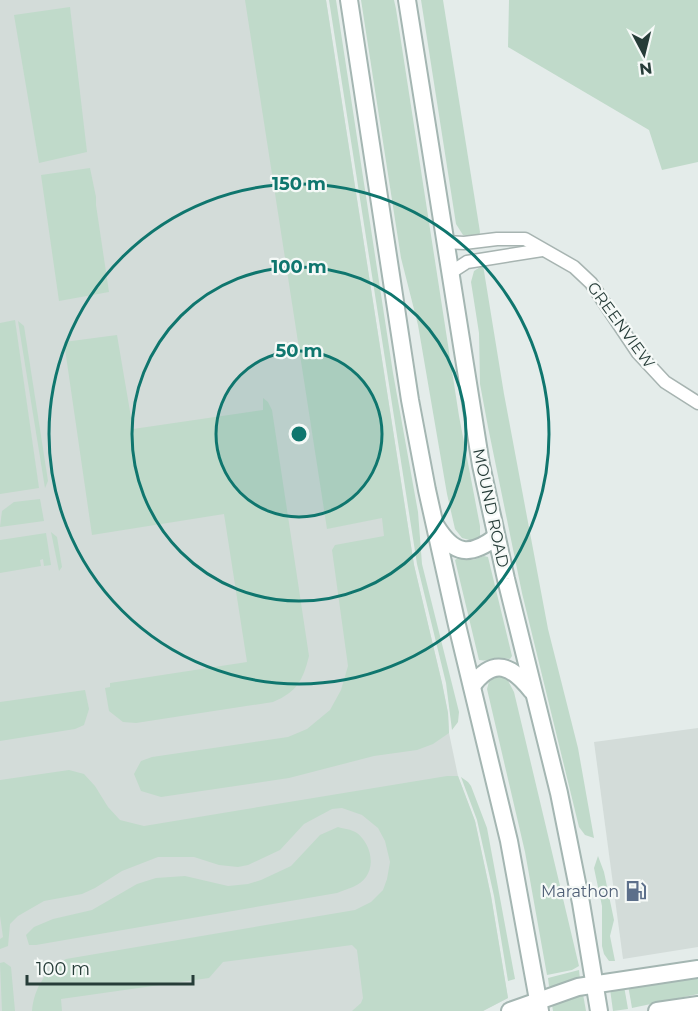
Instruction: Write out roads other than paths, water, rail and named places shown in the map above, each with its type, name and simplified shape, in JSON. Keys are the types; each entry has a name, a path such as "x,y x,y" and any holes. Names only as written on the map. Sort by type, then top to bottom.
{"main road":[{"path":"349,0 409,388 434,523 510,841 539,1005"},
{"name":"MOUND ROAD","path":"407,0 475,430 496,537 569,843 599,1011"},
{"path":"434,523 449,543 463,550 478,549 496,537"},
{"path":"472,686 484,672 498,667 514,672 535,694"},
{"path":"510,1011 539,1005 568,990 698,969"},
{"path":"657,1011 698,1005"}],"street":[{"name":"GREENVIEW","path":"445,242 525,239 542,250 565,260 582,273 600,294 638,352 665,382 698,403"},
{"path":"450,273 467,262 542,250"}],"place":[{"name":"Marathon","path":"636,891"}]}
